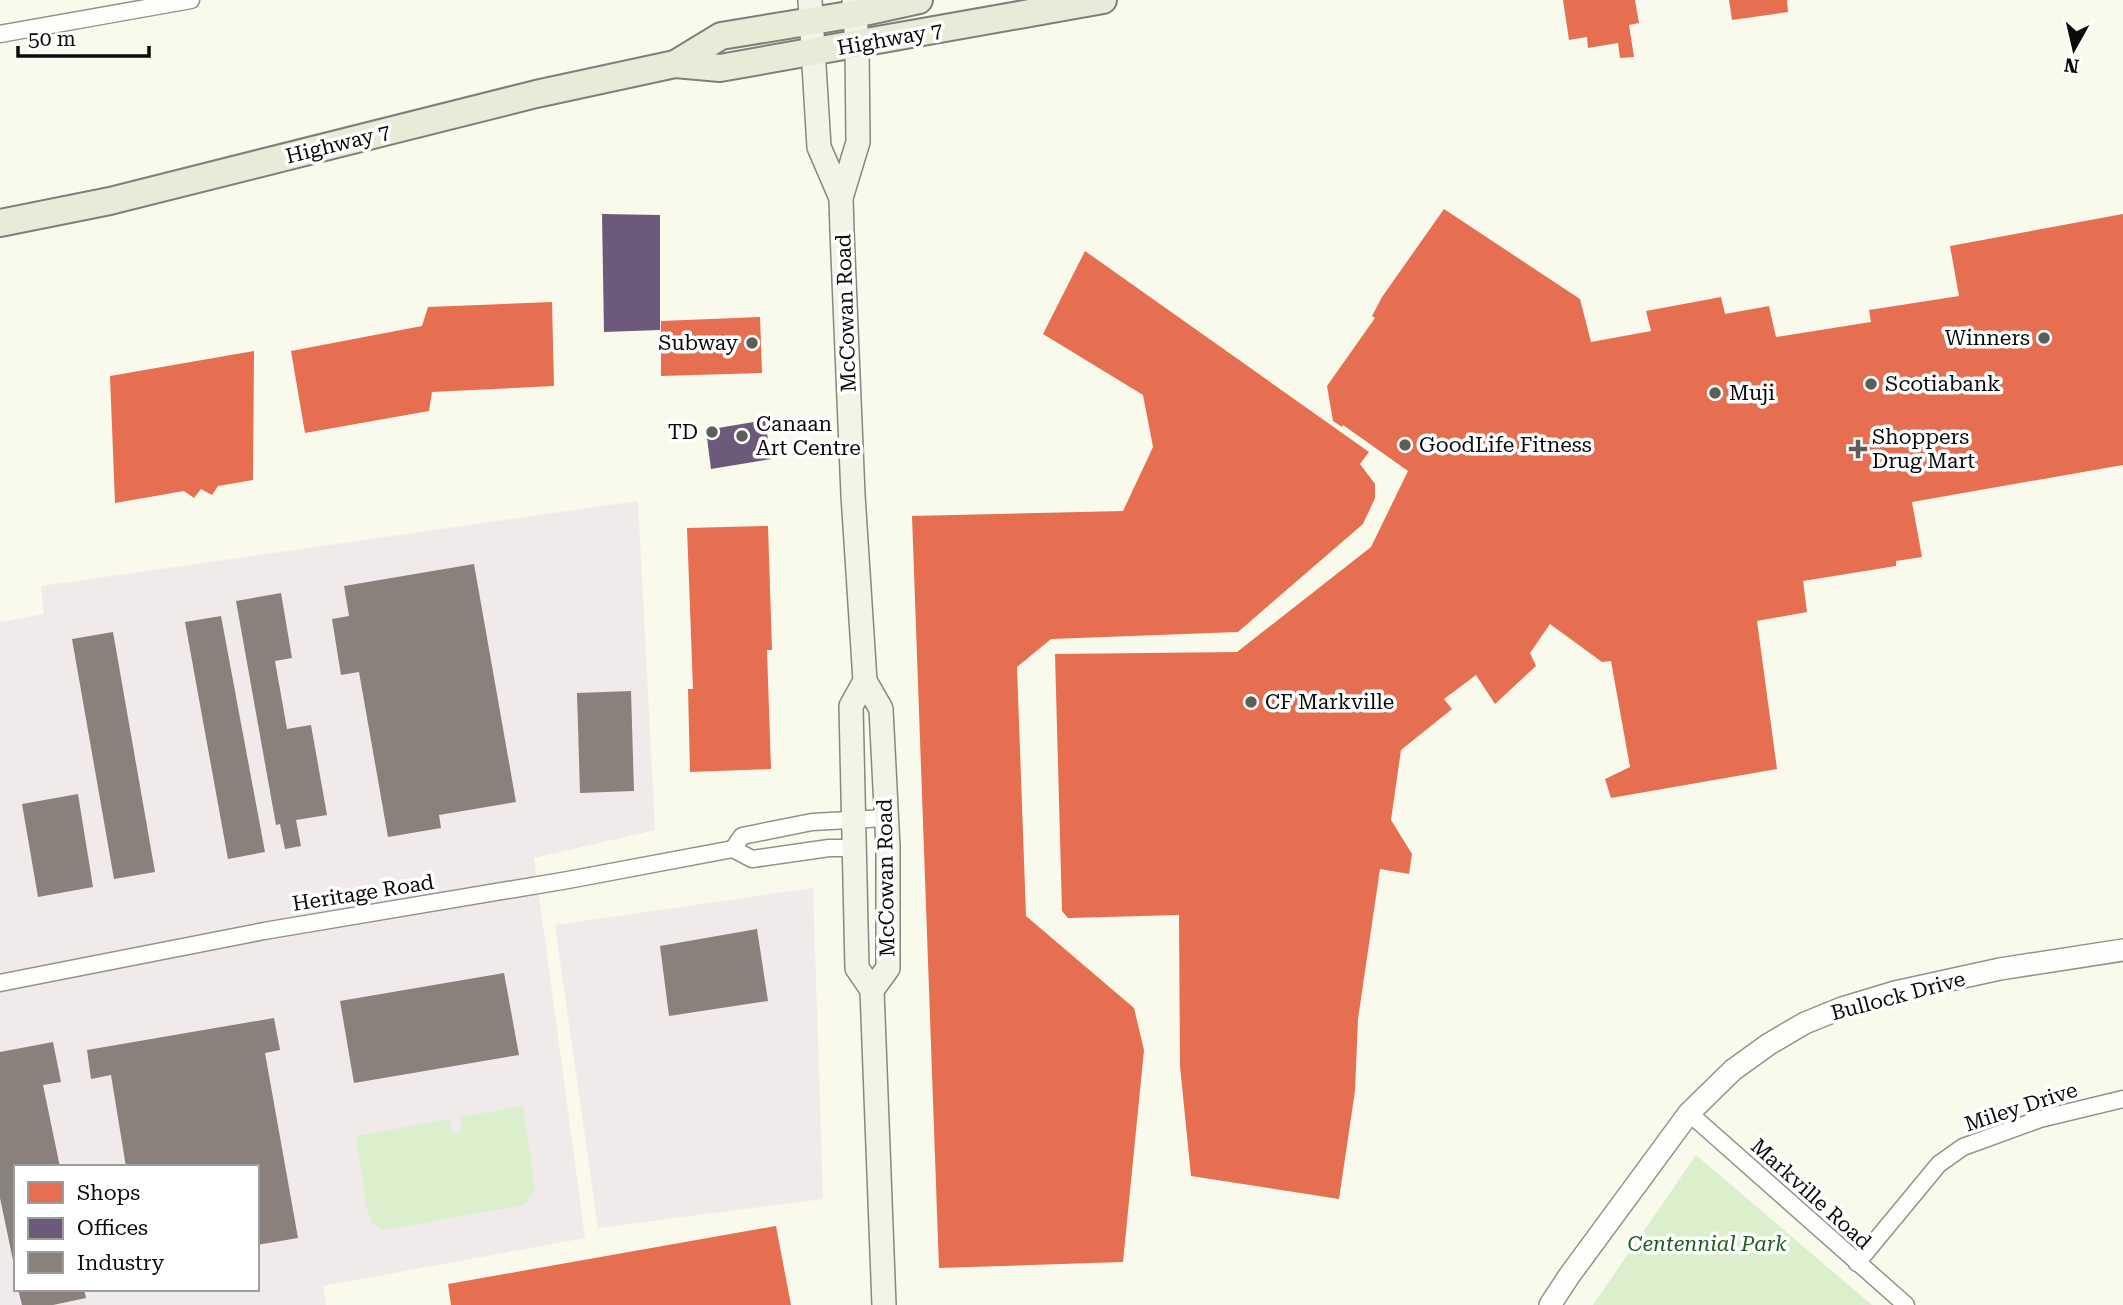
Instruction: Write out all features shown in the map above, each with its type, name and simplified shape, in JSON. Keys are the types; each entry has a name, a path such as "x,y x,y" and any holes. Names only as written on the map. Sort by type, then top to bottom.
{"main road":[{"name":"Highway 7","path":"675,64 721,36 811,10 919,0"},
{"name":"Highway 7","path":"0,223 110,201 536,94 675,64 720,68 1104,0"},
{"name":"McCowan Road","path":"854,7 858,142 841,198 853,495 865,681 881,709 889,872 888,968 872,990"},
{"name":"McCowan Road","path":"811,10 819,147 841,198"},
{"name":"McCowan Road","path":"865,681 851,706 857,968 872,990 884,1305"}],"street":[{"path":"0,34 191,0"},
{"name":"Heritage Road","path":"733,849 742,836 812,822 886,818"},
{"name":"Heritage Road","path":"0,983 264,931 568,880 733,849 752,859 830,848 855,848"},
{"name":"Bullock Drive","path":"1550,1305 1689,1113 1733,1070 1769,1044 1805,1023 1842,1007 1895,992 2000,969 2123,950"},
{"name":"Miley Drive","path":"1857,1263 1939,1164 1963,1147 2040,1119 2123,1098"},
{"name":"Markville Road","path":"1689,1113 1906,1305"}],"shaded area":[{"path":"638,501 655,830 534,858 585,1238 323,1286 326,1305 0,1305 0,622 44,614 41,586"},
{"path":"813,888 823,1199 598,1228 555,925"}],"green space":[{"path":"523,1106 535,1189 524,1205 383,1230 372,1223 366,1205 356,1136 449,1119 452,1134 462,1131 460,1117"},
{"name":"Centennial Park","path":"1696,1155 1872,1305 1593,1305"}],"building: Shops":[{"path":"1563,0 1635,0 1639,23 1629,25 1634,57 1620,58 1618,43 1588,48 1587,37 1569,40"},
{"path":"1729,0 1787,0 1788,12 1732,20"},
{"name":"CF Markville","path":"1444,209 1580,299 1591,342 1651,331 1646,311 1721,297 1725,314 1769,306 1776,337 1871,322 1869,310 1959,296 1950,246 2123,214 2123,465 1912,502 1922,557 1896,561 1896,566 1803,581 1807,612 1757,621 1777,769 1611,798 1605,779 1630,767 1611,661 1602,662 1550,624 1530,653 1536,666 1495,704 1476,675 1444,699 1452,709 1401,750 1391,820 1412,854 1409,874 1380,869 1358,1019 1355,1091 1339,1199 1191,1176 1180,1066 1179,915 1068,918 1062,911 1055,654 1237,652 1371,547 1408,471 1343,425 1342,427 1333,421 1327,386 1375,318 1372,316 1382,297"},
{"path":"1085,251 1369,452 1360,464 1375,484 1375,498 1363,524 1238,632 1051,639 1017,667 1026,916 1134,1008 1144,1050 1123,1262 939,1268 912,516 1123,511 1153,447 1143,395 1043,334"},
{"path":"552,302 554,386 432,392 429,411 305,433 291,351 422,326 428,307"},
{"path":"760,317 762,373 661,376 661,321"},
{"path":"254,351 253,480 218,486 212,495 201,489 194,498 184,491 115,503 110,376"},
{"path":"768,526 772,650 767,650 771,769 690,772 688,689 693,689 687,528"},
{"path":"776,1226 791,1305 451,1305 448,1284"}],"building: Offices":[{"path":"602,214 660,215 660,330 604,332"},
{"path":"765,420 771,459 711,469 706,430"}],"building: Industry":[{"path":"474,564 516,802 439,815 441,828 388,837 359,672 341,675 332,619 349,616 344,586"},
{"path":"281,593 292,658 275,661 287,729 311,725 327,815 296,820 301,846 285,849 280,824 276,825 236,601"},
{"path":"221,616 265,852 228,859 185,622"},
{"path":"113,632 155,872 114,879 72,639"},
{"path":"631,691 634,791 580,793 577,693"},
{"path":"78,794 93,887 38,897 22,804"},
{"path":"757,929 768,1001 669,1016 660,946"},
{"path":"504,973 519,1055 354,1083 340,1001"},
{"path":"274,1018 280,1050 265,1053 298,1238 259,1245 259,1165 126,1165 111,1075 91,1079 87,1050"},
{"path":"53,1042 61,1082 43,1085 60,1165 14,1165 14,1265 0,1198 0,1052"},
{"path":"18,1291 84,1291 86,1298 53,1305 22,1305"}],"place":[{"name":"Winners","path":"2044,338"},
{"name":"Subway","path":"752,343"},
{"name":"Scotiabank","path":"1871,384"},
{"name":"Muji","path":"1715,393"},
{"name":"TD","path":"712,432"},
{"name":"Canaan Art Centre","path":"742,436"},
{"name":"GoodLife Fitness","path":"1405,445"},
{"name":"Shoppers Drug Mart","path":"1858,449"},
{"name":"CF Markville","path":"1251,702"}]}
